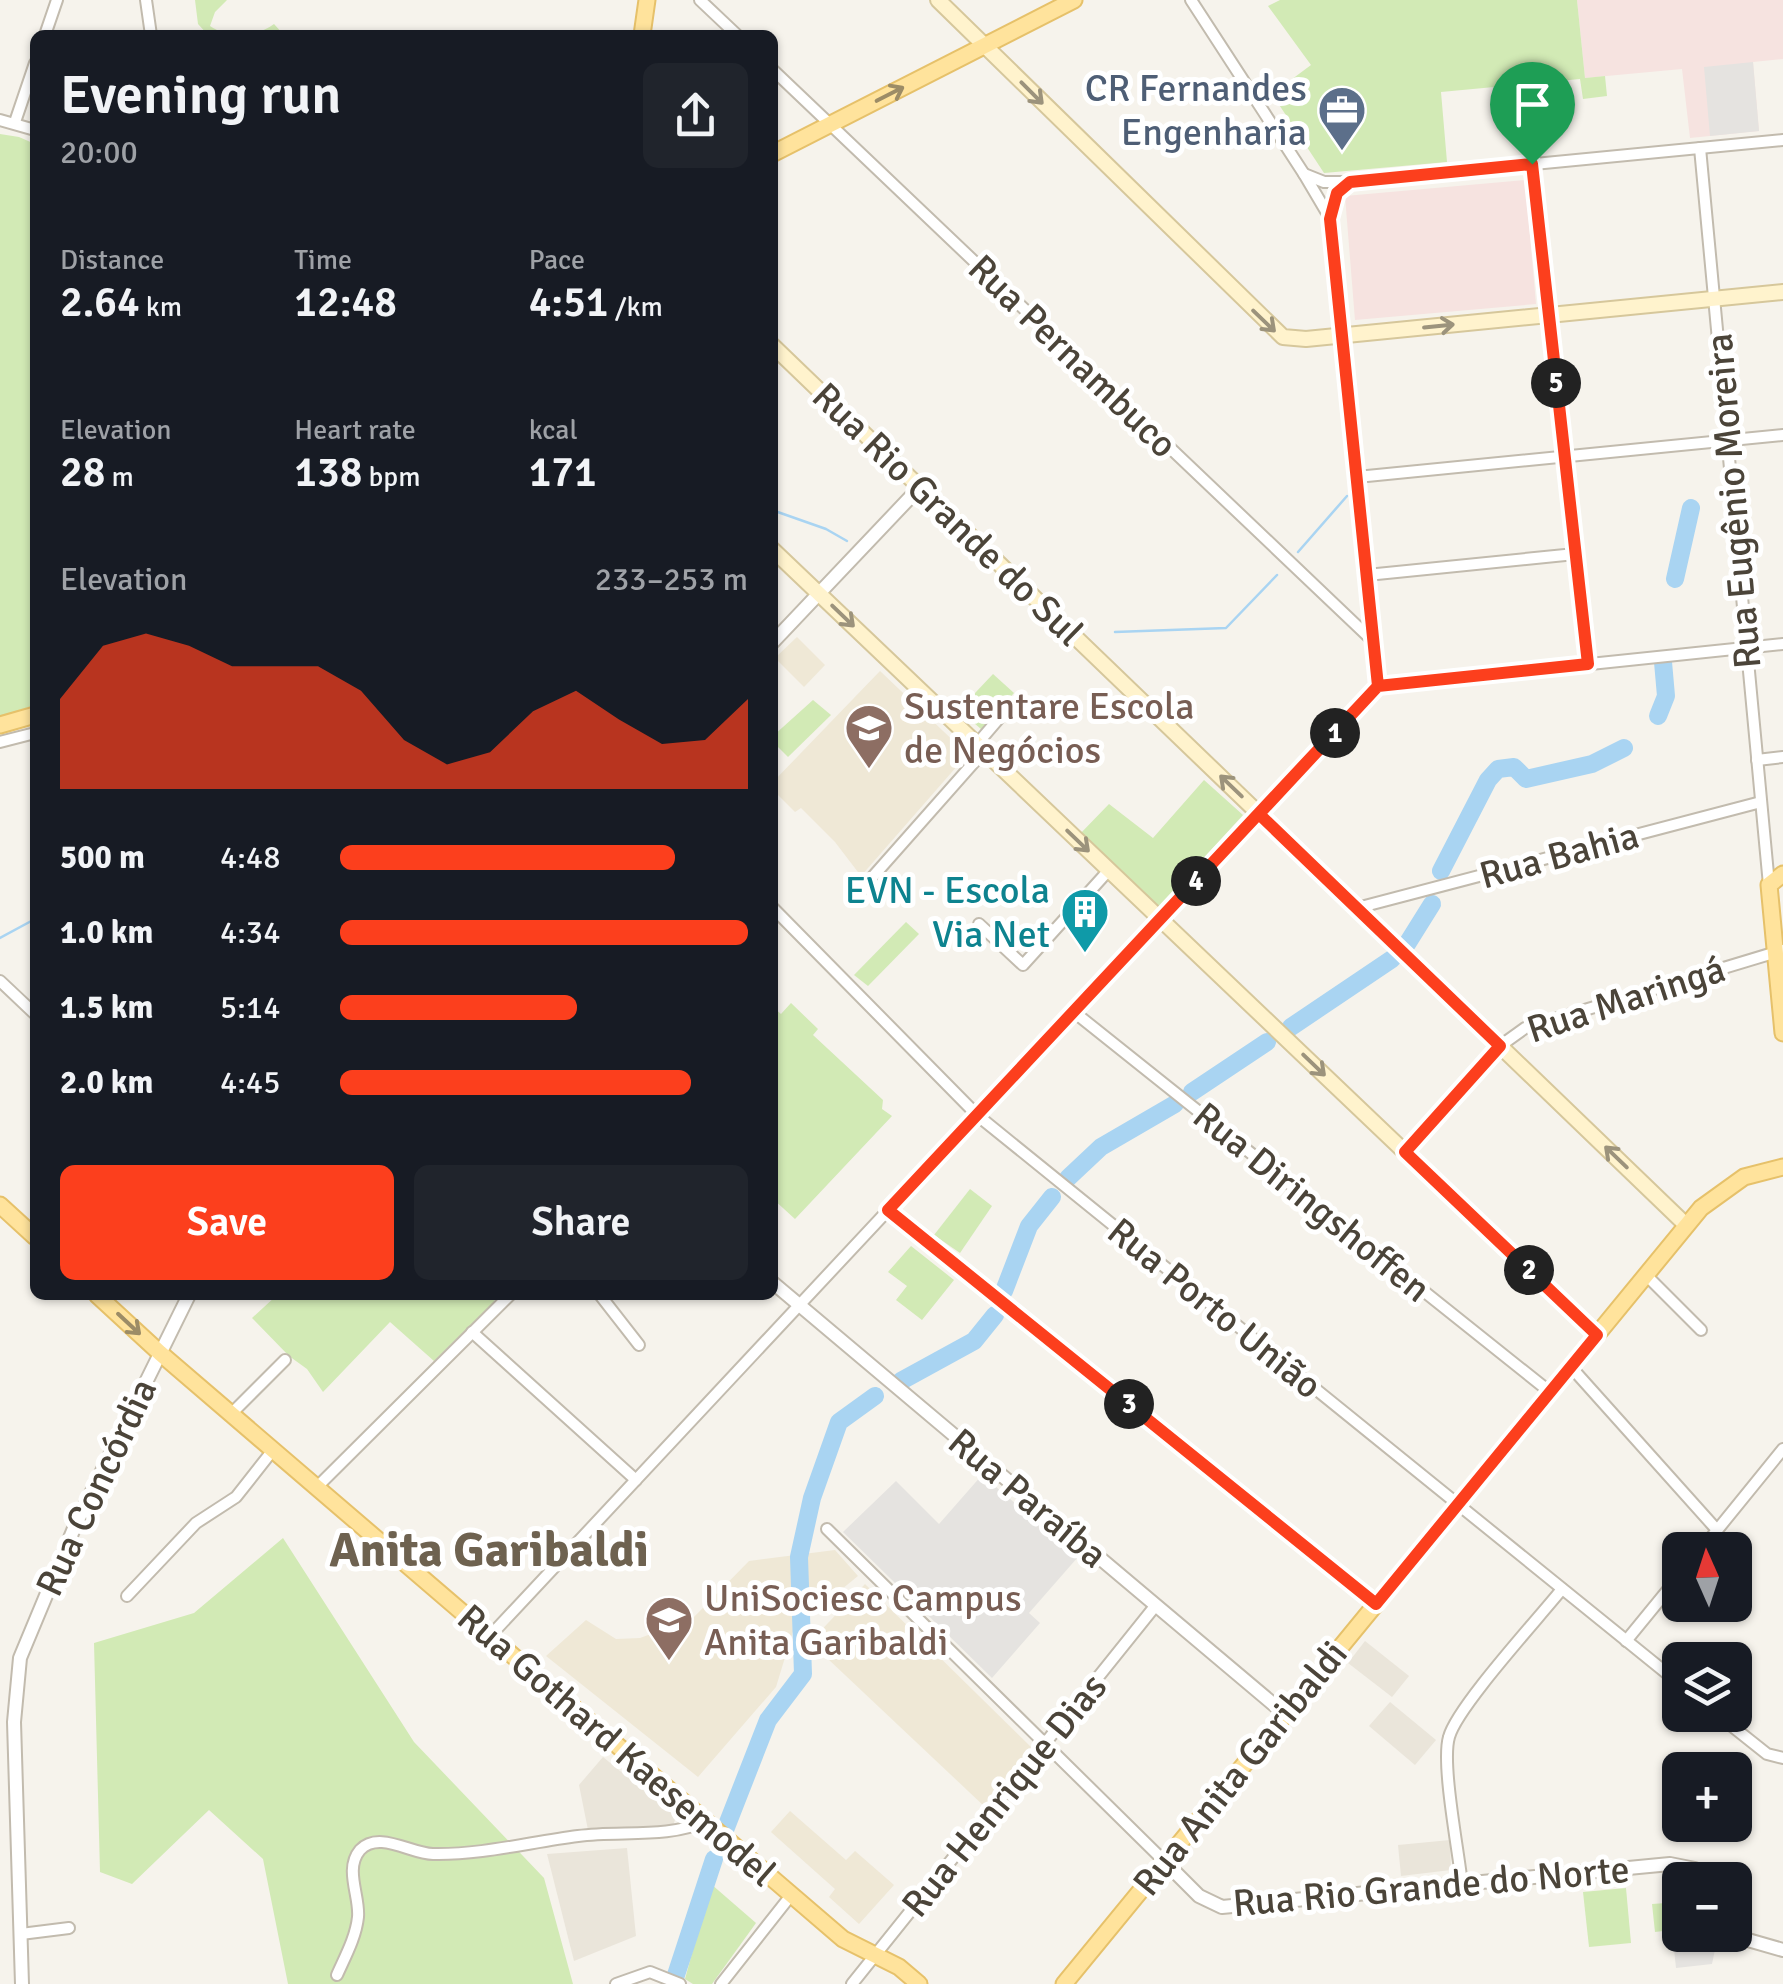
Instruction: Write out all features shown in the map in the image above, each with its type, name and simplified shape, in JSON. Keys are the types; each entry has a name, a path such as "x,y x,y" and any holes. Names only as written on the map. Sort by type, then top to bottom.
{"main road":[{"path":"643,30 647,0"},
{"path":"938,0 1276,332 1290,338 1783,292"},
{"path":"778,151 1074,0"},
{"name":"Rua Rio Grande do Sul","path":"778,350 1686,1225"},
{"path":"778,555 1597,1335"},
{"path":"0,725 30,716"},
{"path":"1769,886 1783,873"},
{"name":"Rua Eugênio Moreira","path":"1769,886 1779,950 1782,1024"},
{"name":"Rua Anita Garibaldi","path":"1064,1984 1686,1225 1728,1186 1759,1172 1783,1167"},
{"path":"0,1205 30,1232"},
{"name":"Rua Gothard Kaesemodel","path":"102,1300 844,1939 898,1967 919,1984"}],"street":[{"path":"47,30 57,0"},
{"path":"146,0 150,30"},
{"path":"700,0 731,30"},
{"path":"1191,0 1330,219"},
{"name":"Rua Pernambuco","path":"778,75 1374,642"},
{"path":"15,122 30,78"},
{"path":"0,120 30,128"},
{"path":"1304,174 1324,182 1350,182 1783,140"},
{"name":"Rua Eugênio Moreira","path":"1700,148 1769,886"},
{"path":"1532,164 1588,664"},
{"path":"1350,182 1337,193 1330,219 1378,686"},
{"path":"1357,476 1783,435"},
{"path":"778,637 920,487"},
{"path":"1367,575 1575,554"},
{"path":"490,1636 1378,686 1783,644"},
{"path":"869,881 981,748 1008,709"},
{"path":"0,742 30,734"},
{"path":"1757,760 1783,758"},
{"name":"Rua Bahia","path":"1357,908 1761,802"},
{"path":"1767,863 1783,873"},
{"path":"980,924 1023,966 1109,870"},
{"name":"Rua Porto União","path":"778,913 978,1115 1662,1670"},
{"name":"Rua Maringá","path":"1405,1152 1512,1036 1542,1021 1779,950"},
{"path":"0,981 30,1009"},
{"name":"Rua Diringshoffen","path":"1074,1012 1550,1392"},
{"path":"888,1210 1376,1604"},
{"path":"1646,1275 1701,1330"},
{"name":"Rua Paraíba","path":"778,1288 1285,1714"},
{"name":"Rua Concórdia","path":"22,1984 7,1722 17,1674 25,1642 92,1489 186,1300"},
{"path":"317,1488 505,1300"},
{"path":"604,1300 639,1346"},
{"path":"472,1332 636,1480"},
{"path":"231,1414 284,1360"},
{"path":"1572,1367 1717,1530 1783,1449"},
{"path":"127,1596 196,1523 236,1497 273,1450"},
{"path":"826,1529 1164,1860"},
{"path":"1462,1885 1448,1760 1449,1736 1467,1706 1562,1589"},
{"path":"1626,1641 1662,1597"},
{"name":"Rua Henrique Dias","path":"852,1984 1156,1606"},
{"path":"1739,1732 1767,1754 1783,1758"},
{"path":"337,1975 358,1918 354,1864 361,1850 371,1844 393,1844 421,1854 439,1854 578,1836 679,1831 706,1821"},
{"name":"Rua Rio Grande do Norte","path":"1164,1860 1199,1896 1222,1906 1662,1865"},
{"path":"720,1984 792,1894"},
{"path":"21,1934 69,1928"},
{"path":"1752,1939 1783,1950"},
{"path":"616,1984 640,1974 661,1974 680,1984"}],"shaded area":[{"path":"1577,0 1783,0 1783,59 1753,62 1759,131 1690,138 1682,69 1585,78"},
{"path":"1753,62 1759,131 1710,136 1704,67"},
{"path":"1525,180 1536,304 1355,320 1345,196"},
{"path":"797,637 825,665 804,687 778,661 778,655"},
{"name":"Sustentare Escola de Negócios","path":"880,671 963,750 965,757 861,876 801,808 795,812 778,795 778,777"},
{"path":"982,1475 1078,1557 1029,1613 1040,1623 992,1678 843,1532 896,1481 939,1524"},
{"name":"UniSociesc Campus Anita Garibaldi","path":"835,1550 858,1576 794,1628 776,1687 698,1777 546,1656 586,1620 616,1639 640,1638 692,1619 749,1561"},
{"path":"865,1584 1032,1748 985,1807 810,1642"},
{"path":"1365,1641 1409,1676 1392,1697 1348,1663"},
{"path":"1390,1702 1436,1740 1415,1765 1369,1726"},
{"path":"603,1757 676,1817 672,1828 588,1830 579,1785"},
{"path":"790,1811 846,1860 855,1851 894,1885 859,1924 829,1897 835,1889 771,1832"},
{"path":"1450,1840 1451,1870 1401,1876 1398,1845"},
{"path":"627,1848 636,1936 574,1961 547,1854"},
{"path":"1674,1952 1714,1952 1712,1964 1676,1968"}],"green space":[{"path":"195,0 227,0 215,12 210,26 217,30 203,30 198,24"},
{"path":"1280,0 1577,0 1585,78 1605,76 1607,96 1583,99 1580,79 1441,92 1447,162 1324,173 1272,94 1311,65 1268,6"},
{"path":"0,134 30,142 30,707 0,717"},
{"path":"993,674 1014,693 981,729 959,710"},
{"path":"813,700 831,715 788,757 778,747 778,732"},
{"path":"1204,780 1243,815 1158,908 1079,835 1109,804 1153,838"},
{"path":"906,922 919,934 868,986 854,975"},
{"path":"791,1003 818,1029 813,1035 883,1100 882,1109 892,1116 795,1219 778,1203 778,1011 781,1014"},
{"path":"970,1189 992,1206 960,1253 934,1235"},
{"path":"911,1246 954,1280 922,1320 896,1300 907,1286 888,1272"},
{"path":"272,1300 495,1301 434,1361 390,1322 323,1392 307,1369 252,1318"},
{"path":"283,1538 414,1742 544,1878 573,1984 288,1984 263,1859 209,1810 132,1884 100,1872 94,1643 194,1613"},
{"path":"711,1884 756,1923 712,1984 693,1984 685,1979"},
{"path":"1626,1888 1631,1943 1589,1947 1583,1892"},
{"path":"1662,1903 1662,1931 1655,1932 1652,1904"}],"waterway":[{"path":"1298,552 1347,496"},
{"path":"1675,579 1691,508"},
{"path":"778,512 847,541"},
{"path":"1115,632 1226,628 1277,575"},
{"path":"1658,716 1666,696 1663,662"},
{"path":"1441,871 1488,780 1498,769 1514,767 1526,779 1592,764 1624,748"},
{"path":"1407,944 1432,904"},
{"path":"0,938 30,922"},
{"path":"1291,1027 1392,959"},
{"path":"1192,1092 1267,1042"},
{"path":"1068,1178 1101,1147 1175,1104"},
{"path":"1004,1291 1029,1226 1052,1197"},
{"path":"901,1381 974,1341 995,1315"},
{"path":"725,1830 768,1720 803,1674 799,1557 812,1498 839,1422 875,1396"},
{"path":"673,1984 714,1859"}],"place":[{"name":"CR Fernandes Engenharia","path":"1342,152"},
{"name":"Sustentare Escola de Negócios","path":"869,770"},
{"name":"EVN - Escola Via Net","path":"1085,954"},
{"name":"UniSociesc Campus Anita Garibaldi","path":"669,1662"}],"district":[{"name":"Anita Garibaldi","path":"489,1549"}],"route":[{"path":"1532,164 1350,182 1334,200 1330,219 1378,686 1259,814 1500,1046 1405,1152 1597,1335 1376,1604 888,1210 1378,686 1588,664 1532,164"}]}
